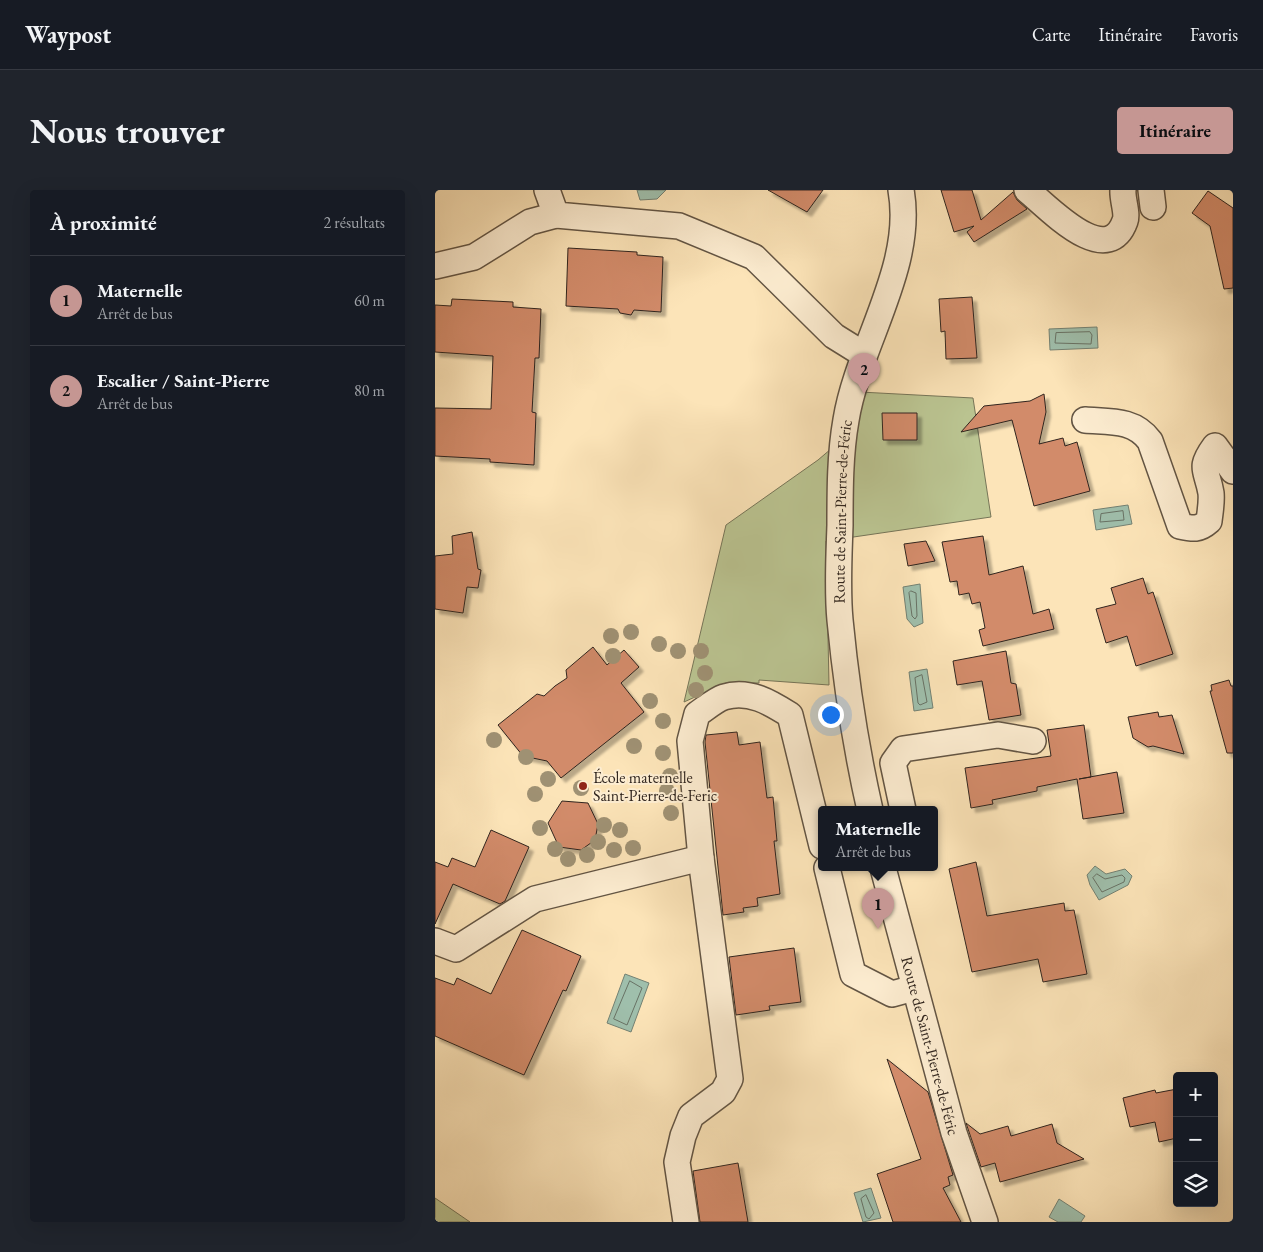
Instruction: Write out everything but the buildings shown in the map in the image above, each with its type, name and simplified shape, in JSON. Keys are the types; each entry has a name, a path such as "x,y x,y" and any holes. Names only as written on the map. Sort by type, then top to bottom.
{"street":[{"path":"547,190 556,215"},
{"name":"Route de Saint-Pierre-de-Féric","path":"869,806 854,726 840,619 840,489 845,420 863,354 893,273 901,237 901,190"},
{"path":"1027,190 1085,237 1099,242 1114,236 1126,220 1123,190"},
{"path":"435,266 474,257 530,222 556,215 679,226 754,257 834,336 863,354"},
{"path":"1085,420 1130,424 1143,431 1150,441 1180,526 1193,529 1202,527 1209,521 1211,493 1203,470 1205,460 1215,446 1233,471"},
{"path":"686,1222 677,1162 683,1136 691,1116 723,1092 730,1080 701,858 690,742 697,714 723,697 741,696 765,699 790,715 818,830"},
{"path":"902,806 893,763 903,749 998,735 1033,741"},
{"path":"435,941 456,949 535,899 701,858"},
{"path":"828,871 853,974 893,994 915,988"},
{"name":"Route de Saint-Pierre-de-Féric","path":"886,871 953,1133 985,1222"}],"green space":[{"path":"860,392 973,398 991,517 826,541 829,685 759,680 759,683 726,683 684,702 726,525 818,460 852,431"},
{"path":"435,1198 470,1222 435,1222"}],"water":[{"path":"637,190 666,190 657,199 640,200"},
{"path":"1097,327 1098,348 1050,350 1049,329"},
{"path":"1128,505 1132,524 1096,530 1093,510"},
{"path":"920,584 923,623 914,627 907,619 903,587"},
{"path":"927,669 933,708 914,711 909,672"},
{"path":"1095,866 1106,874 1125,869 1132,876 1128,885 1099,900 1090,885 1087,875"},
{"path":"625,974 649,983 631,1032 607,1023"},
{"path":"871,1188 881,1218 863,1222 854,1193"},
{"path":"1059,1199 1085,1216 1081,1222 1058,1222 1049,1217"}],"place":[{"name":"Escalier / Saint-Pierre","path":"864,394"},
{"name":"École maternelle Saint-Pierre-de-Feric","path":"583,786"},
{"name":"Maternelle","path":"878,929"}]}
